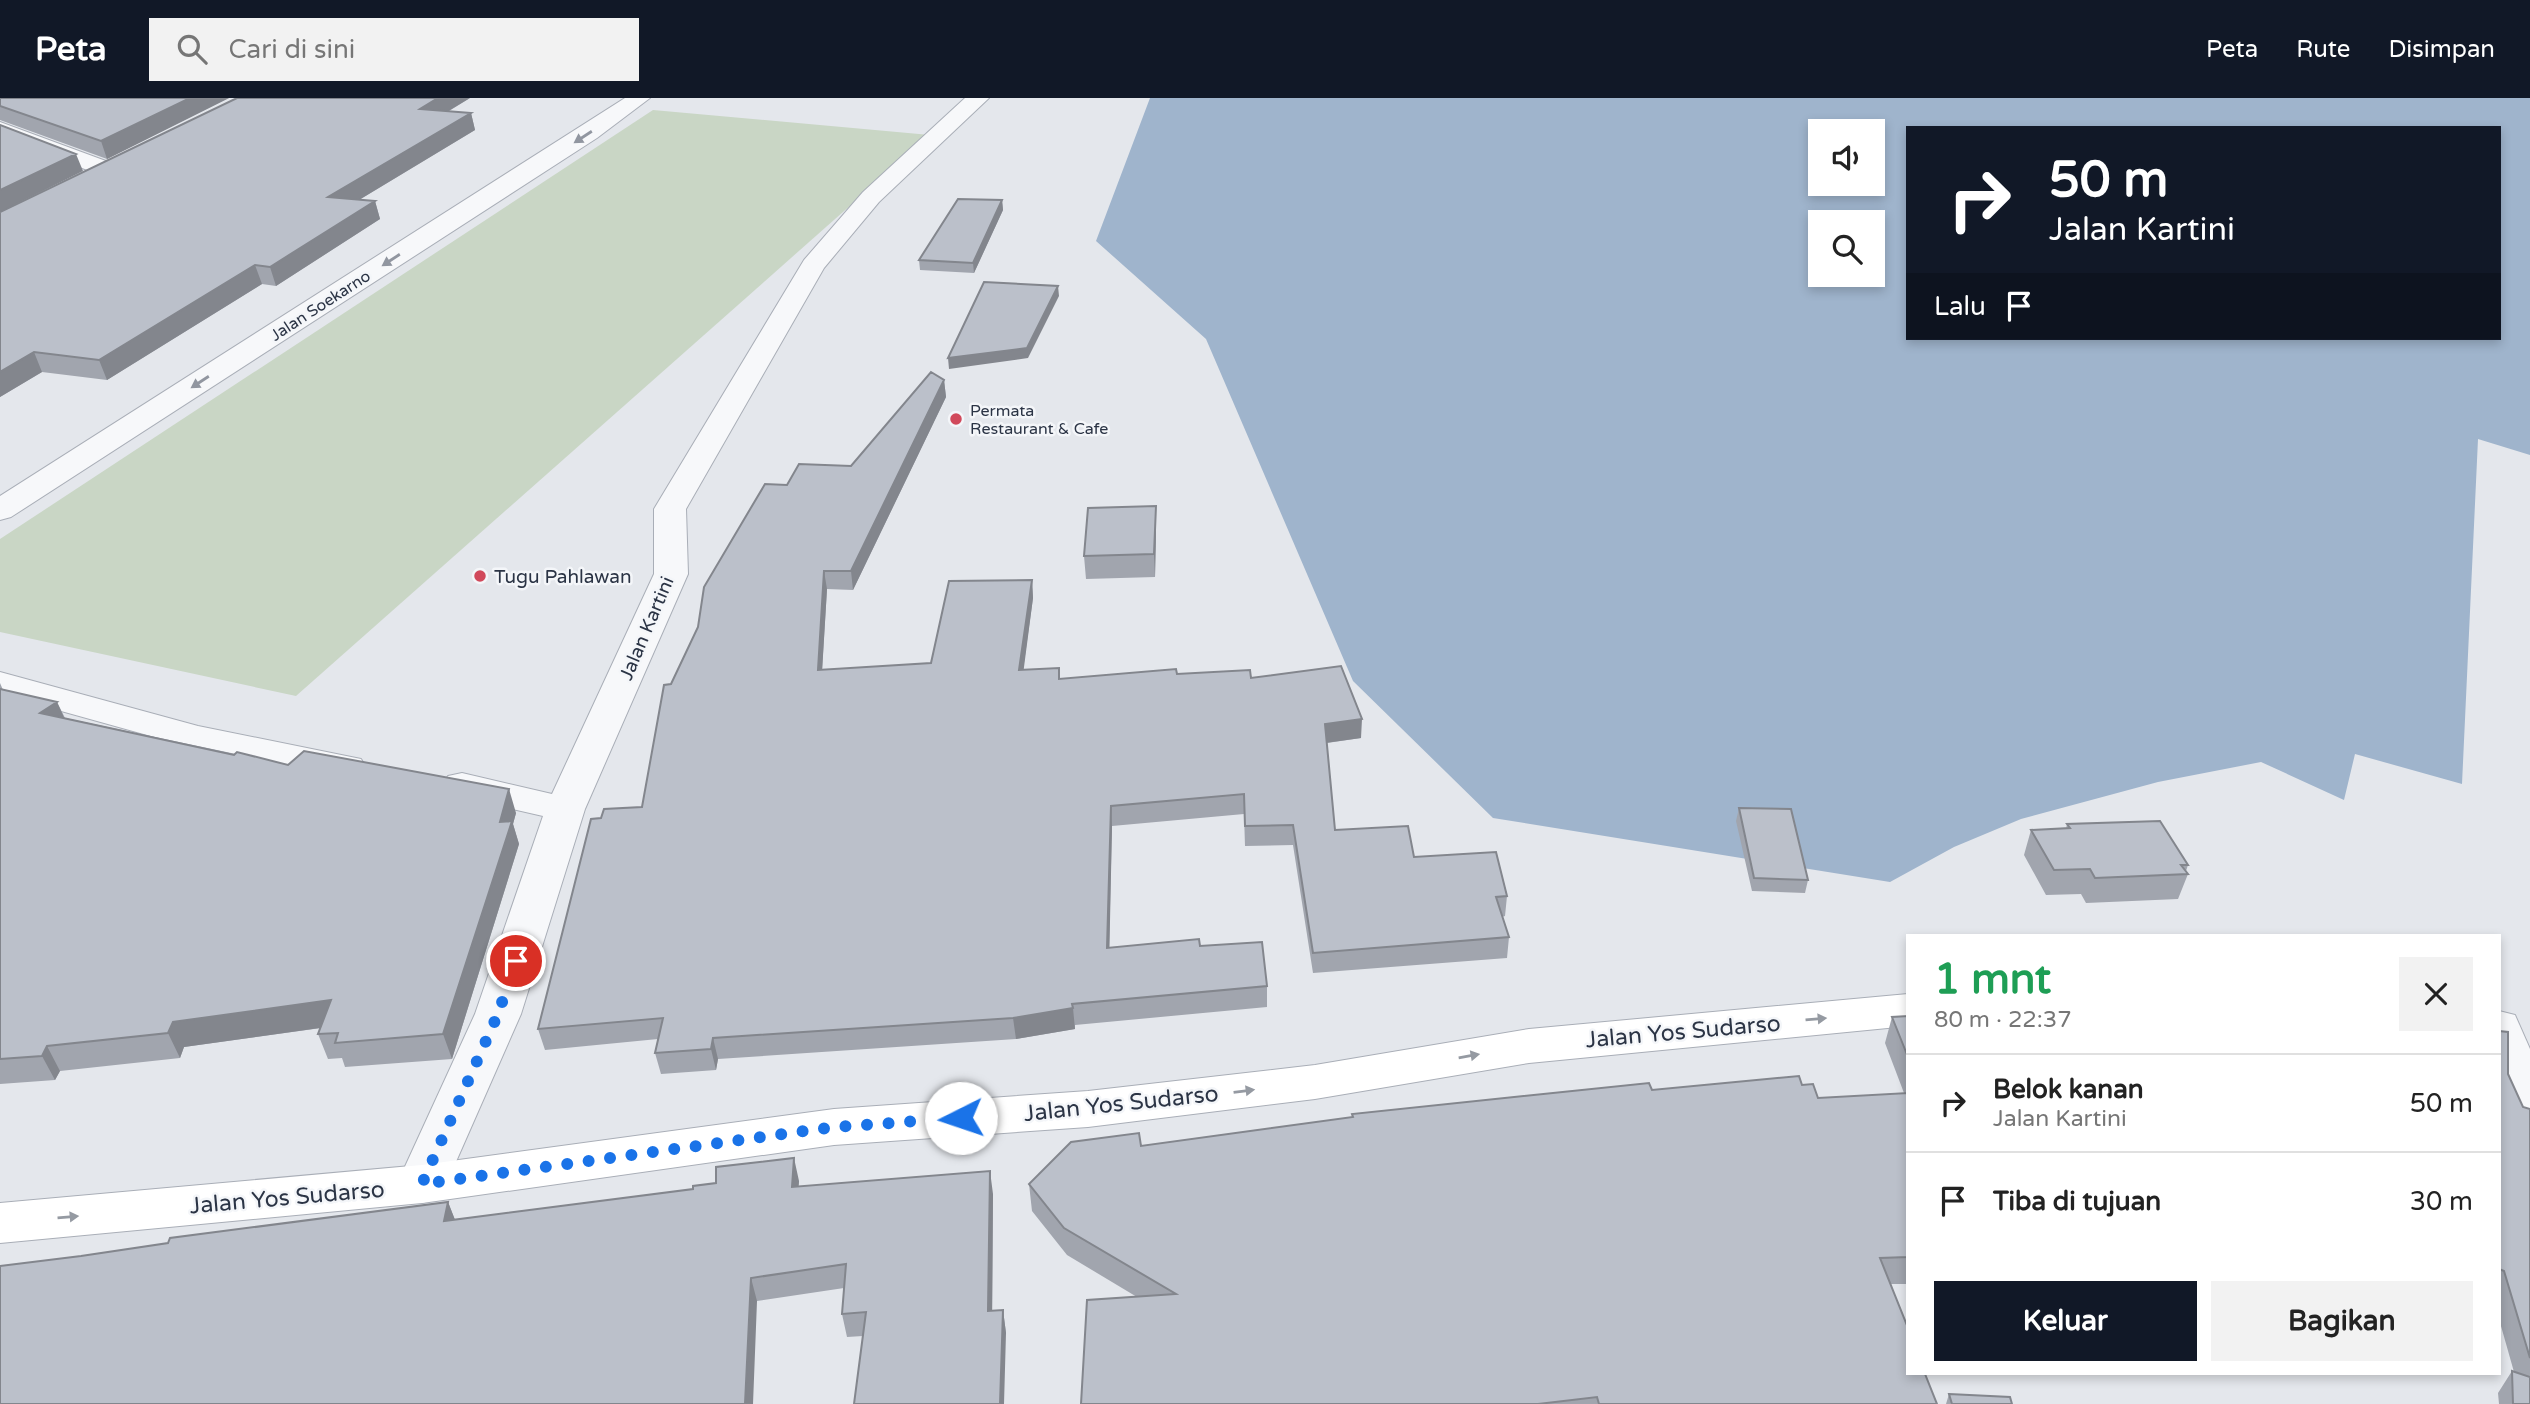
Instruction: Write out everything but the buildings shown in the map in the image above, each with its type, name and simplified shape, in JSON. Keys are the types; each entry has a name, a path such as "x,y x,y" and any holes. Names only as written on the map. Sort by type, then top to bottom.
{"main road":[{"name":"Jalan Yos Sudarso","path":"0,1223 422,1184 834,1127 1088,1109 1315,1082 1529,1046 1906,1010"}],"street":[{"name":"Jalan Soekarno","path":"0,510 589,133 639,98"},
{"name":"Jalan Kartini","path":"422,1184 498,1014 565,809 671,575 670,509 704,445 820,257 871,197 978,98"},
{"path":"0,129 106,169"},
{"path":"83,182 130,158"},
{"path":"0,683 194,737 377,773"},
{"path":"430,781 470,787 565,809"},
{"path":"2501,1033 2530,1114"}],"green space":[{"path":"653,110 930,135 296,696 0,632 0,539"}],"water":[{"path":"1150,98 2530,98 2530,455 2478,439 2462,784 2355,754 2344,800 2261,762 2158,782 2021,819 1954,847 1890,882 1493,818 1353,681 1206,339 1096,241"}],"place":[{"name":"Permata Restaurant & Cafe","path":"956,419"},
{"name":"Tugu Pahlawan","path":"480,576"}],"route":[{"path":"516,961 498,1014 422,1184 834,1127 961,1118"}]}
